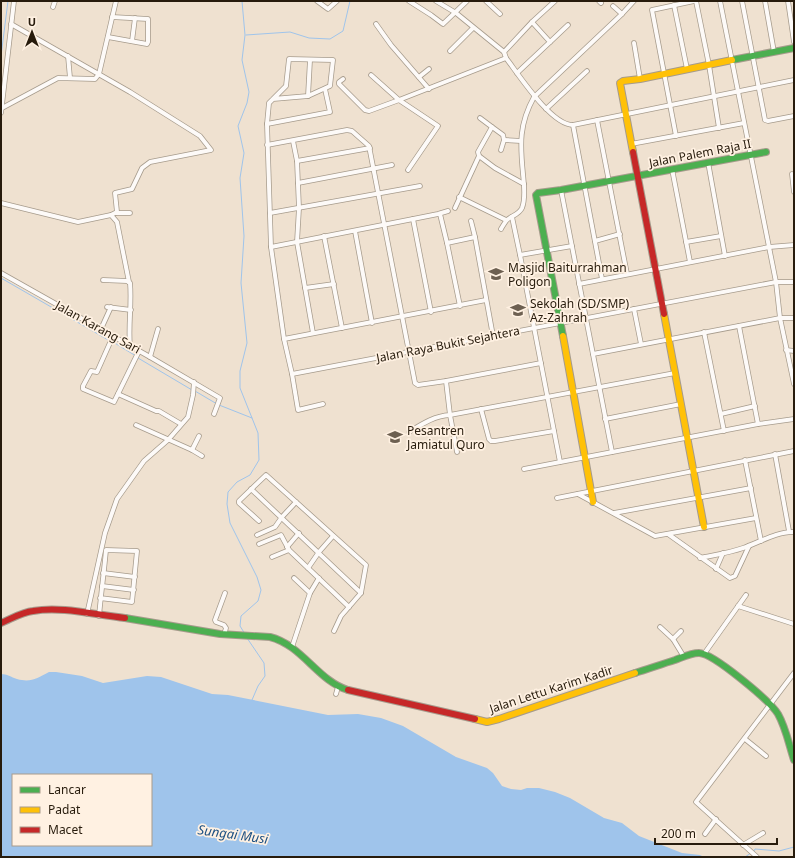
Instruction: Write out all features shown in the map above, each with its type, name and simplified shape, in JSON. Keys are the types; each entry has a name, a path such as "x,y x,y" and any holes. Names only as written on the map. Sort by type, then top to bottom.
{"street":[{"path":"1,113 14,1"},
{"path":"53,7 55,1"},
{"path":"2,108 58,78 95,79 100,74 116,1"},
{"path":"317,1 328,8 337,1"},
{"path":"409,1 443,24 468,1"},
{"path":"436,1 456,13 504,52 506,58 534,97 546,109 565,123 573,125 738,90 794,80"},
{"path":"486,1 500,14"},
{"path":"545,1 550,5"},
{"path":"504,52 532,22 555,1"},
{"path":"501,229 506,220 512,218 522,207 524,184 521,141 524,120 527,110 534,97 634,1"},
{"path":"676,136 652,11 654,8 695,1 709,65 719,128"},
{"path":"720,1 776,282 780,318 794,384"},
{"path":"742,1 765,120 768,121 794,116"},
{"path":"765,1 774,52"},
{"path":"788,1 792,15 794,42"},
{"path":"674,5 687,69"},
{"path":"613,6 622,14"},
{"path":"108,37 147,44 148,42 149,20 147,18 112,17"},
{"path":"132,42 136,18"},
{"path":"532,22 550,42"},
{"path":"11,24 100,74 200,136 211,150 150,162 142,168 131,189 115,193 116,213"},
{"path":"376,24 391,45 429,89"},
{"path":"517,73 568,25"},
{"path":"450,51 474,28"},
{"path":"634,43 640,79"},
{"path":"704,527 620,83 623,81 640,79 794,48"},
{"path":"68,56 70,78"},
{"path":"343,79 339,82 339,84 367,111 429,89 506,58"},
{"path":"273,99 308,96 324,89 331,84 333,60 289,59 286,86 273,99 268,106 267,124 271,247 284,339 298,410 322,404"},
{"path":"308,96 310,60"},
{"path":"419,77 429,69"},
{"path":"546,109 587,71"},
{"path":"371,75 399,100 438,126 408,170"},
{"path":"267,124 330,112 324,89"},
{"path":"480,118 502,133 504,140 502,150"},
{"path":"597,120 627,274"},
{"path":"631,144 744,123"},
{"path":"573,125 602,279"},
{"path":"455,208 479,156 478,152 492,127"},
{"path":"267,145 350,130 370,148 415,384 418,385 446,381 541,363"},
{"path":"504,140 521,141"},
{"path":"293,141 297,161 299,208 297,242 313,334"},
{"path":"297,161 370,148"},
{"name":"Jalan Palem Raja II","path":"547,251 536,195 538,193 585,186 766,152"},
{"path":"479,156 495,168 524,184"},
{"path":"708,162 725,256"},
{"path":"298,183 392,165"},
{"path":"672,169 690,262"},
{"path":"792,174 794,192"},
{"path":"270,214 420,186"},
{"path":"560,190 612,452"},
{"path":"459,197 506,220"},
{"path":"1,203 78,222 111,216 116,213 130,213"},
{"path":"271,247 440,214 448,211"},
{"path":"440,214 460,306"},
{"path":"111,216 117,222 129,282 131,297 129,334 130,346"},
{"path":"512,218 560,462"},
{"path":"413,219 431,312"},
{"path":"471,220 493,336"},
{"path":"355,230 372,322"},
{"path":"595,241 620,234"},
{"path":"324,236 342,328"},
{"path":"686,242 721,236"},
{"path":"447,243 475,237"},
{"path":"579,284 769,247 794,245"},
{"path":"520,255 572,246"},
{"path":"547,251 593,502"},
{"name":"Jalan Karang Sari","path":"1,273 220,398 214,414"},
{"path":"103,280 129,282"},
{"name":"Jalan Raya Bukit Sejahtera","path":"292,374 776,282 794,282"},
{"path":"305,288 334,284"},
{"path":"284,339 431,312 486,300"},
{"path":"101,329 109,307 130,310"},
{"path":"634,309 641,344"},
{"path":"592,354 780,318 794,318"},
{"path":"739,326 758,424"},
{"path":"150,357 158,329"},
{"path":"704,332 724,430"},
{"path":"112,337 97,372 91,371 83,386 83,389 113,403 139,352"},
{"path":"786,350 794,351"},
{"path":"409,432 434,418 675,373"},
{"path":"446,381 450,415 457,452"},
{"path":"87,614 105,533 118,499 144,462 168,440 189,416 194,384"},
{"path":"118,394 159,411 182,424"},
{"path":"606,419 681,404"},
{"path":"721,414 755,406"},
{"path":"482,409 489,439 491,441 554,431"},
{"path":"524,469 724,430 794,419"},
{"path":"136,425 202,456"},
{"path":"192,450 199,436"},
{"path":"557,498 794,451"},
{"path":"700,558 749,546 792,532 775,454"},
{"path":"746,460 761,541"},
{"path":"259,521 239,502 239,499 266,475 366,566 361,593 339,618 334,631"},
{"path":"613,514 751,488"},
{"path":"251,489 361,593"},
{"path":"578,494 653,535 668,534 756,518"},
{"path":"257,535 275,527 296,502"},
{"path":"272,558 288,548 299,533"},
{"path":"668,534 729,578 734,577 749,546"},
{"path":"259,544 281,535 288,548 349,607"},
{"path":"308,568 333,536"},
{"path":"99,616 100,598 107,549 137,551 133,601 131,603 100,598"},
{"path":"716,569 724,553"},
{"path":"104,573 135,577"},
{"path":"294,578 310,593"},
{"path":"292,647 310,593 319,578"},
{"path":"102,586 134,590"},
{"path":"225,593 215,620 216,622 224,625 227,635"},
{"path":"746,595 704,654 771,705 779,718 794,760"},
{"path":"738,606 794,624"},
{"name":"Jalan Lettu Karim Kadir","path":"1,623 38,610 67,611 153,622 227,635 255,635 278,639 292,647 338,687 490,722 684,656 696,653 704,654"},
{"path":"660,627 673,639 684,656"},
{"path":"673,639 681,631"},
{"path":"756,857 696,802 771,705 792,681 794,673"},
{"path":"336,694 338,687"},
{"path":"745,739 766,756"},
{"path":"705,834 716,819"},
{"path":"743,845 763,833"}],"water":[{"name":"Sungai Musi","path":"49,672 82,676 103,683 147,676 161,677 212,694 228,695 328,715 358,714 381,718 403,726 456,757 487,768 493,773 502,786 521,790 527,788 539,788 555,792 570,798 604,818 622,823 639,836 682,853 700,855 704,857 1,857 1,674 22,680 34,679"}],"waterway":[{"path":"1,56 8,1"},
{"path":"242,1 245,35 242,60 249,92 247,103 238,126 244,153 240,178 244,236 241,283 247,343 240,371 240,388 258,433 259,460 250,475 237,482 228,492 227,504 230,523 257,577 261,590 258,601 241,616 240,626 245,634"},
{"path":"246,35 290,32 309,38 330,39 343,31 350,1"},
{"path":"1,278 110,341"},
{"path":"113,342 136,356"},
{"path":"138,358 192,390"},
{"path":"195,391 217,404"},
{"path":"219,405 252,418"},
{"path":"247,638 264,663 265,676 258,686 252,700"},
{"path":"754,851 755,849 779,851 794,847"},
{"path":"745,857 751,853"}],"traffic: fast":[{"path":"732,60 794,48"},
{"path":"563,336 536,195 538,193 766,152"},
{"path":"125,618 220,634 270,637 291,647 328,679 348,690"},
{"path":"635,673 690,654 699,653 706,655 741,679 773,708 778,714 783,725 794,760"}],"traffic: slow":[{"path":"633,152 620,83 623,81 640,79 732,60"},
{"path":"664,314 704,527"},
{"path":"563,336 593,502"},
{"path":"475,719 487,722 499,719 635,673"}],"traffic: jam":[{"path":"633,152 664,314"},
{"path":"1,623 25,613 44,610 67,610 125,618"},
{"path":"348,690 475,719"}],"place":[{"name":"Masjid Baiturrahman Poligon","path":"496,274"},
{"name":"Sekolah (SD/SMP) Az-Zahrah","path":"518,310"},
{"name":"Pesantren Jamiatul Quro","path":"395,437"}]}
